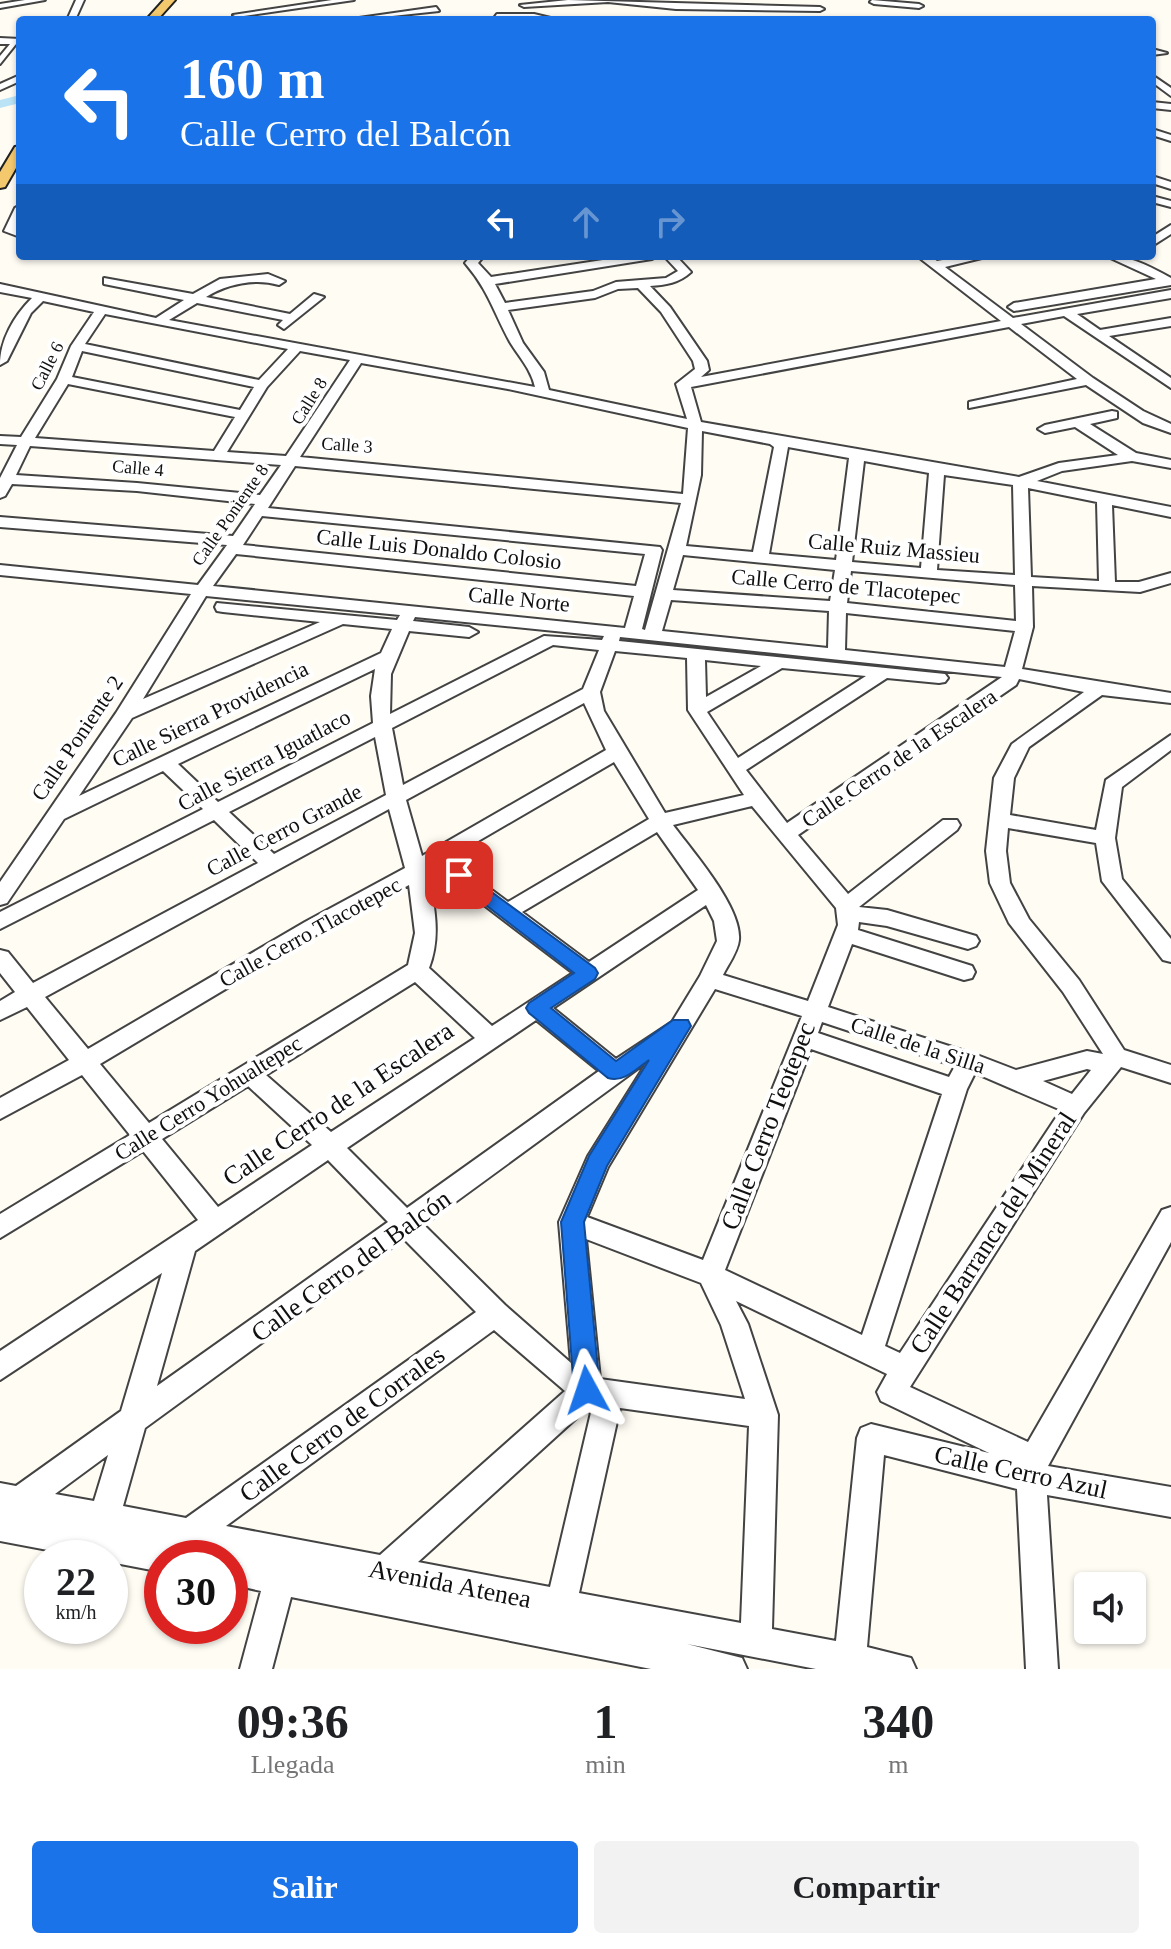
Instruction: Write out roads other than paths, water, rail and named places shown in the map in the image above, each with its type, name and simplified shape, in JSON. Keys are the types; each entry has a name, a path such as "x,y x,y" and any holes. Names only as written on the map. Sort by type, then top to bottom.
{"main road":[{"path":"155,16 170,0"},
{"path":"2,178 16,156"}],"street":[{"path":"0,6 41,0"},
{"path":"227,0 238,3"},
{"path":"291,0 318,14"},
{"path":"497,16 536,0"},
{"path":"524,5 608,0 821,5"},
{"path":"873,4 919,7"},
{"path":"238,16 306,6 350,5"},
{"path":"304,16 350,5"},
{"path":"387,16 436,9"},
{"path":"497,16 534,16"},
{"path":"0,61 16,42"},
{"path":"16,214 10,231 16,231"},
{"path":"6,246 16,232"},
{"path":"479,260 517,343 542,377 542,392"},
{"path":"490,281 626,260"},
{"path":"502,307 595,294 616,286 642,285 683,275 685,272 675,260"},
{"path":"929,260 1088,381 1109,392 1129,411 1171,429"},
{"path":"936,265 963,260"},
{"path":"1138,260 1170,286"},
{"path":"158,322 220,283 268,278 279,281"},
{"path":"108,281 292,318"},
{"path":"642,285 666,310 700,361 702,370 683,384"},
{"path":"997,310 1170,286"},
{"path":"683,384 785,368 1066,312 1170,286"},
{"path":"0,288 158,322 542,392 693,425 937,470 1020,482 1171,512"},
{"path":"0,361 26,311 40,297"},
{"path":"264,341 318,297"},
{"name":"Calle 6","path":"4,486 27,439 64,379 77,346 102,310"},
{"path":"1066,312 1171,384"},
{"path":"1097,334 1171,322"},
{"path":"77,346 262,385"},
{"path":"219,454 262,385 296,348"},
{"name":"Calle 8","path":"292,462 357,359"},
{"path":"64,379 244,415"},
{"path":"974,405 1088,381"},
{"path":"652,636 662,594 678,550 697,455 690,397 683,384"},
{"path":"1045,429 1129,411"},
{"path":"1100,436 1112,415"},
{"path":"1077,422 1100,436 1108,453"},
{"name":"Calle 3","path":"0,440 27,439 389,468 690,499"},
{"path":"760,558 781,447 775,440"},
{"path":"1020,482 1108,453 1171,464"},
{"path":"836,654 838,607 857,455"},
{"name":"Calle Poniente 8","path":"196,597 292,462"},
{"path":"929,574 937,470"},
{"path":"1012,677 1025,627 1020,482"},
{"name":"Calle 4","path":"4,486 137,487 260,506"},
{"path":"1104,499 1107,587"},
{"path":"260,506 654,550 642,592 591,692 600,721 660,821 710,892 725,921 728,941 710,979 597,1163 572,1222 598,1392 561,1605"},
{"name":"Calle Luis Donaldo Colosio","path":"0,522 235,545 642,592"},
{"name":"Calle Ruiz Massieu","path":"678,550 1107,587 1140,587 1171,578"},
{"name":"Calle Norte","path":"0,570 342,619 407,618 550,640 652,636 803,650 1012,677"},
{"name":"Calle Norte","path":"0,583 196,597 618,638 696,655 881,674 1033,678 1171,698"},
{"name":"Calle Cerro de Tlacotepec","path":"662,594 838,607 1025,627"},
{"name":"Calle Poniente 2","path":"0,898 125,714 196,597"},
{"path":"407,618 386,657 380,696 396,798 416,873 426,933 424,958 417,970 491,1039"},
{"path":"125,714 342,619"},
{"name":"Calle Sierra Iguatlaco","path":"0,921 550,640"},
{"path":"697,710 803,650"},
{"path":"696,655 697,710 734,769 787,833 847,918 964,972"},
{"name":"Calle Sierra Providencia","path":"54,816 386,657"},
{"path":"734,769 881,674"},
{"name":"Calle Cerro de la Escalera","path":"787,833 1012,677"},
{"path":"1099,689 1021,744 1004,778 996,851 1000,883 1020,923 1071,986 1109,1066"},
{"name":"Calle Cerro Grande","path":"0,1011 591,692"},
{"path":"1171,741 1113,784 1105,838 1112,881 1171,954"},
{"name":"Calle Cerro Tlacotepec","path":"0,1109 85,1063 341,911 416,873 434,857 618,751"},
{"path":"165,762 272,864"},
{"path":"508,911 660,821 756,799"},
{"path":"998,820 1105,838"},
{"path":"847,918 950,825"},
{"path":"434,857 588,973"},
{"name":"Calle Cerro de la Escalera","path":"0,1367 710,892"},
{"path":"847,918 887,918 968,941"},
{"name":"Calle Cerro Teotepec","path":"710,1275 804,1037 847,918"},
{"path":"0,958 215,1222"},
{"name":"Calle Cerro Yohualtepec","path":"0,1227 417,970"},
{"name":"Calle de la Silla","path":"710,979 969,1061 1018,1079 1076,1106"},
{"path":"537,1008 616,1072"},
{"name":"Calle Cerro del Balcón","path":"6,1509 132,1423 680,1026"},
{"name":"Calle de la Silla","path":"804,1037 955,1089"},
{"path":"1109,1066 1171,1057"},
{"path":"1018,1079 1087,1060 1171,1074"},
{"name":"Calle Barranca del Mineral","path":"869,1354 955,1089 969,1061"},
{"name":"Calle Barranca del Mineral","path":"897,1381 1076,1106 1109,1066"},
{"path":"250,1074 331,1147 495,1314 558,1370 598,1392 764,1415"},
{"path":"1042,1669 1032,1469 1171,1218"},
{"path":"572,1222 710,1275 869,1354 897,1381 1032,1469"},
{"path":"105,1516 183,1247"},
{"path":"710,1275 734,1324 764,1415 756,1642"},
{"name":"Calle Cerro de Corrales","path":"190,1534 495,1314"},
{"path":"385,1571 598,1392"},
{"name":"Calle Cerro Azul","path":"849,1664 871,1438 1032,1469 1171,1502"},
{"path":"6,1509 144,1550"},
{"name":"Avenida Atenea","path":"6,1509 105,1516 756,1642 849,1664 900,1669"},
{"name":"Avenida Atenea","path":"248,1572 731,1669"},
{"path":"256,1669 280,1578"}],"waterway":[{"path":"0,104 16,100"}]}
